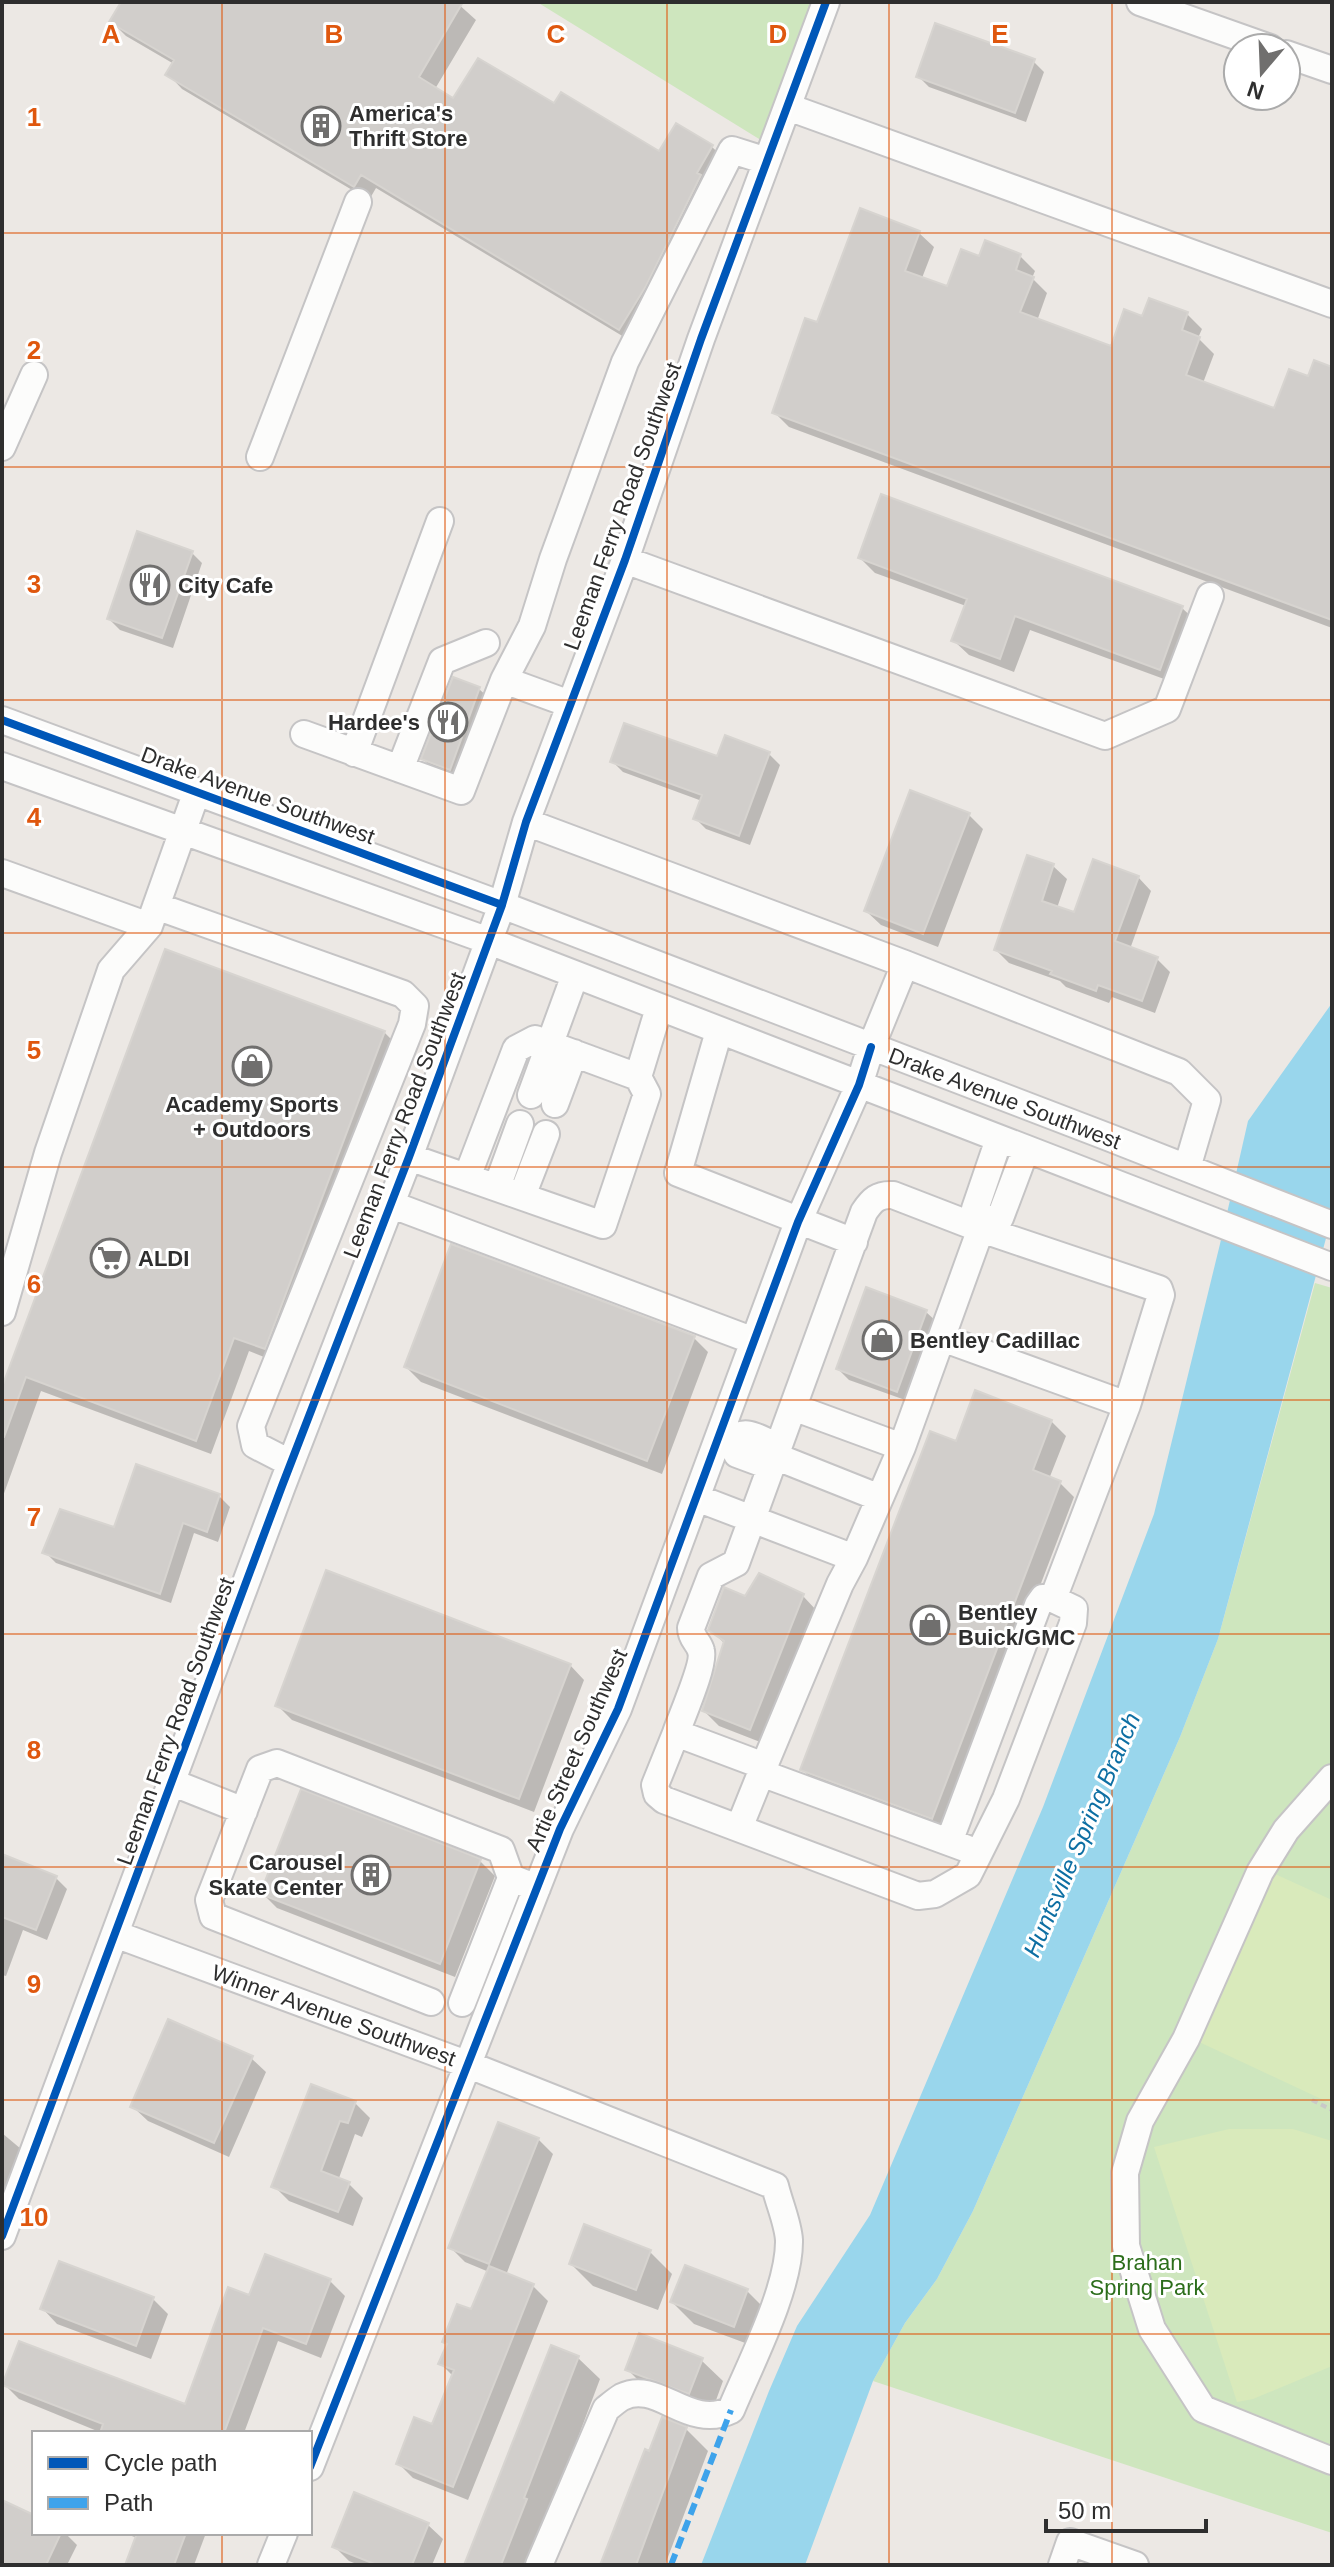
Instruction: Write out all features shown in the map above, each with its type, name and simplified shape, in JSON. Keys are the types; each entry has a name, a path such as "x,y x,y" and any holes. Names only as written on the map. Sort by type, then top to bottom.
{"street":[{"name":"Leeman Ferry Road Southwest","path":"2,2236 290,1463 489,941 526,822 625,560 680,395 826,2"},
{"path":"1140,2 1225,32"},
{"path":"1302,60 1332,70"},
{"path":"788,107 1332,304"},
{"path":"304,734 461,791 504,680 532,626 553,559 625,362 732,150 767,161"},
{"path":"260,457 358,202"},
{"path":"2,447 34,375"},
{"path":"354,753 440,521"},
{"path":"625,560 1105,736 1167,709 1210,596"},
{"path":"400,769 442,661 486,643"},
{"path":"504,680 570,704"},
{"name":"Drake Avenue Southwest","path":"2,720 502,905 1332,1225"},
{"name":"Drake Avenue Southwest","path":"2,766 489,941 1331,1266"},
{"path":"2,1312 48,1153 111,970 153,916 197,791"},
{"path":"258,857 272,819"},
{"path":"526,822 905,964 1179,1072 1207,1100 1187,1168"},
{"path":"2,873 153,916 403,994 415,1006 412,1024 396,1067 251,1426 255,1445 290,1463"},
{"name":"Artie Street Southwest","path":"312,2462 560,1829 618,1709 697,1498 726,1439 754,1341 798,1222 859,1085 905,964"},
{"path":"543,1100 562,1049 575,975"},
{"path":"638,1077 659,1008"},
{"path":"719,1031 678,1173 854,1242"},
{"path":"409,1157 603,1225 647,1094 638,1077 535,1039 516,1049 467,1177"},
{"path":"396,1067 436,1081"},
{"path":"497,1187 520,1124"},
{"path":"522,1196 546,1134"},
{"path":"739,1828 840,1584 902,1447 983,1225 975,1209 999,1139"},
{"path":"983,1225 1000,1218 1026,1149"},
{"path":"949,1842 1038,1605 1043,1598 1053,1599 1074,1609 1073,1623 1006,1799 980,1853 968,1875 935,1894 918,1896 664,1800 657,1794 655,1785 702,1660 700,1647 691,1636 691,1628 711,1576 736,1563 864,1212 872,1201 884,1194 983,1225 1159,1289 1161,1295 1127,1405 1053,1599"},
{"path":"390,1204 754,1341"},
{"path":"942,1338 1127,1405"},
{"path":"793,1407 902,1447"},
{"path":"726,1439 737,1454 764,1464 774,1455"},
{"path":"774,1455 880,1498"},
{"path":"697,1498 854,1558"},
{"path":"676,1733 980,1853"},
{"path":"277,1763 501,1850 511,1878 462,2003 450,2009 213,1916 209,1900 260,1769 277,1763"},
{"path":"1332,1778 1286,1830 1260,1872 1186,2039 1140,2121 1125,2173 1126,2246 1152,2329 1203,2409 1332,2461"},
{"path":"171,1782 244,1811"},
{"path":"511,1878 537,1888"},
{"name":"Winner Avenue Southwest","path":"115,1934 469,2065 775,2186 789,2236 783,2285 731,2410 716,2417 700,2415 646,2393 624,2396 606,2409 539,2565"},
{"path":"414,2045 431,2002"},
{"path":"462,2003 488,2014"},
{"path":"271,2565 283,2535"},
{"path":"1062,2565 1070,2542 1135,2565"}],"path":[{"path":"1312,2100 1332,2110"}],"green space":[{"path":"537,2 826,2 772,147"},
{"name":"Brahan Spring Park","path":"1315,1283 1332,1288 1332,2533 873,2381 905,2323 937,2279 973,2211 1180,1737 1218,1639"},
{"path":"1275,1874 1332,1900 1332,2104 1197,2041"},
{"path":"1229,2129 1293,2129 1332,2141 1332,2366 1253,2399 1237,2402 1154,2147"}],"water":[{"name":"Huntsville Spring Branch","path":"1332,1003 1332,1216 1218,1639 1180,1737 973,2211 937,2279 905,2323 873,2381 805,2565 701,2565 797,2326 870,2215 1043,1807 1154,1514 1248,1121"}],"building":[{"path":"121,2 463,2 419,77 453,98 478,58 554,103 561,92 659,151 676,123 713,145 697,173 701,175 646,286 619,330 361,175 354,187 165,75 174,60 109,22"},
{"path":"935,23 1035,59 1015,113 916,77"},
{"path":"860,208 920,231 905,271 947,286 961,249 979,256 985,240 1021,254 1016,270 1034,277 1020,312 1111,346 1124,309 1142,316 1149,298 1188,312 1182,330 1200,337 1186,375 1274,408 1289,369 1308,376 1314,360 1332,367 1332,620 772,413 805,318 817,322"},
{"path":"881,494 1183,606 1160,670 1015,616 1000,659 951,641 967,599 858,558"},
{"name":"City Cafe","path":"137,531 193,551 162,638 107,619"},
{"name":"Hardee's","path":"453,677 480,687 450,770 421,759"},
{"path":"624,723 717,756 725,735 770,752 739,836 693,819 702,795 610,762"},
{"path":"910,790 970,813 923,934 864,911"},
{"path":"1027,855 1054,864 1042,901 1074,912 1093,859 1139,876 1115,941 1158,957 1142,1001 1098,985 1096,991 994,950"},
{"path":"165,949 385,1031 265,1349 234,1338 196,1441 26,1377 2,1437 2,1387"},
{"path":"451,1244 695,1336 647,1461 404,1367"},
{"name":"Bentley Cadillac","path":"866,1287 927,1310 897,1392 836,1369"},
{"name":"Bentley Buick/GMC","path":"975,1390 1052,1420 1033,1470 1061,1481 932,1819 800,1770 930,1431 956,1441"},
{"path":"136,1464 220,1494 207,1532 183,1523 160,1594 42,1553 60,1509 114,1527"},
{"path":"326,1570 571,1664 519,1799 275,1706"},
{"path":"759,1573 804,1594 750,1730 702,1711 724,1641 708,1630 724,1587 745,1596"},
{"name":"Carousel Skate Center","path":"301,1789 481,1859 440,1964 260,1894"},
{"path":"2,1854 57,1876 36,1930 2,1917"},
{"path":"168,2019 253,2056 214,2143 130,2107"},
{"path":"311,2084 356,2101 348,2123 340,2121 321,2171 350,2182 338,2212 271,2187"},
{"path":"498,2122 539,2138 489,2264 448,2248"},
{"path":"584,2224 651,2250 636,2290 569,2264"},
{"path":"265,2254 331,2279 306,2344 263,2328 225,2431 101,2431 103,2424 2,2385 19,2341 185,2404 228,2287 249,2295"},
{"path":"59,2261 154,2297 136,2346 40,2309"},
{"path":"685,2265 748,2289 734,2327 670,2302"},
{"path":"489,2266 534,2284 453,2487 396,2464 414,2417 432,2424 454,2370 438,2364 447,2344 442,2342 457,2304 471,2309"},
{"path":"639,2333 703,2358 689,2394 625,2370"},
{"path":"551,2345 579,2356 501,2565 464,2565"},
{"path":"662,2417 687,2427 636,2565 600,2565 645,2449 649,2451"},
{"path":"354,2492 429,2523 412,2565 377,2565 332,2547"},
{"path":"2,2500 32,2514 32,2535 60,2535 46,2565 2,2565"},
{"path":"136,2535 185,2535 174,2565 125,2565"}],"marked path":[{"path":"671,2565 731,2410"}],"cycle path":[{"path":"2,2236 502,905 526,822 625,560 701,339 826,2"},
{"path":"2,720 502,905"},
{"path":"312,2462 560,1829 618,1709 798,1222 859,1085 871,1047"}],"place":[{"name":"America's Thrift Store","path":"321,126"},
{"name":"City Cafe","path":"150,585"},
{"name":"Hardee's","path":"448,722"},
{"name":"Academy Sports + Outdoors","path":"252,1066"},
{"name":"ALDI","path":"110,1258"},
{"name":"Bentley Cadillac","path":"882,1340"},
{"name":"Bentley Buick/GMC","path":"930,1625"},
{"name":"Carousel Skate Center","path":"371,1875"}]}
